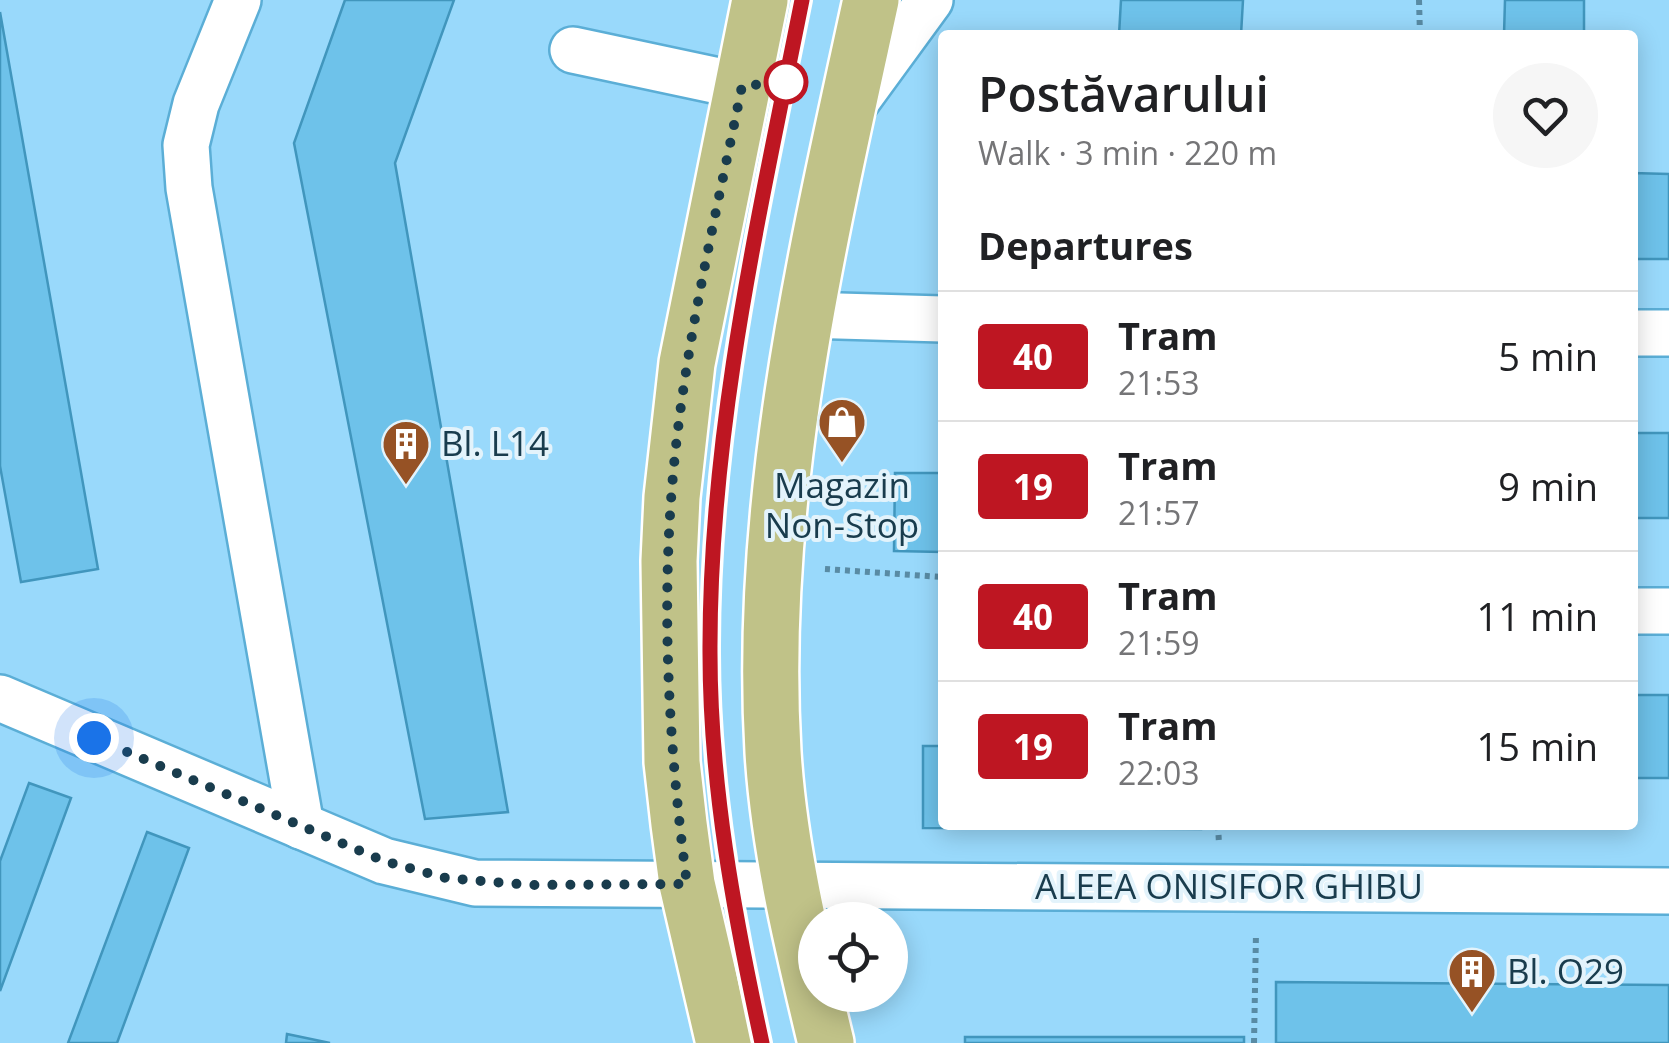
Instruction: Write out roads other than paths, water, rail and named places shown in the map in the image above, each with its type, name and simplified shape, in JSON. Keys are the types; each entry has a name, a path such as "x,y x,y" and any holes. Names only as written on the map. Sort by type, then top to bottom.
{"main road":[{"path":"722,1040 687,884 672,762 668,663 672,497 687,363 760,0"},
{"path":"826,1043 790,883 773,754 770,665 774,565 784,444 805,315 870,0"}],"street":[{"path":"238,0 196,104 186,146 189,188 301,826"},
{"path":"845,117 930,0"},
{"path":"573,50 742,86"},
{"path":"805,315 938,319"},
{"path":"1638,332 1669,334"},
{"path":"1638,610 1669,611"},
{"name":"ALEEA ONISIFOR GHIBU","path":"0,698 384,861 475,883 1669,890"}],"tram line":[{"name":"40","path":"762,1043 729,884 714,754 710,654 714,526 734,344 802,0"}],"place":[{"name":"Magazin Non-Stop","path":"842,464"},
{"name":"Bl. L14","path":"406,486"},
{"name":"Bl. O29","path":"1472,1014"}]}
